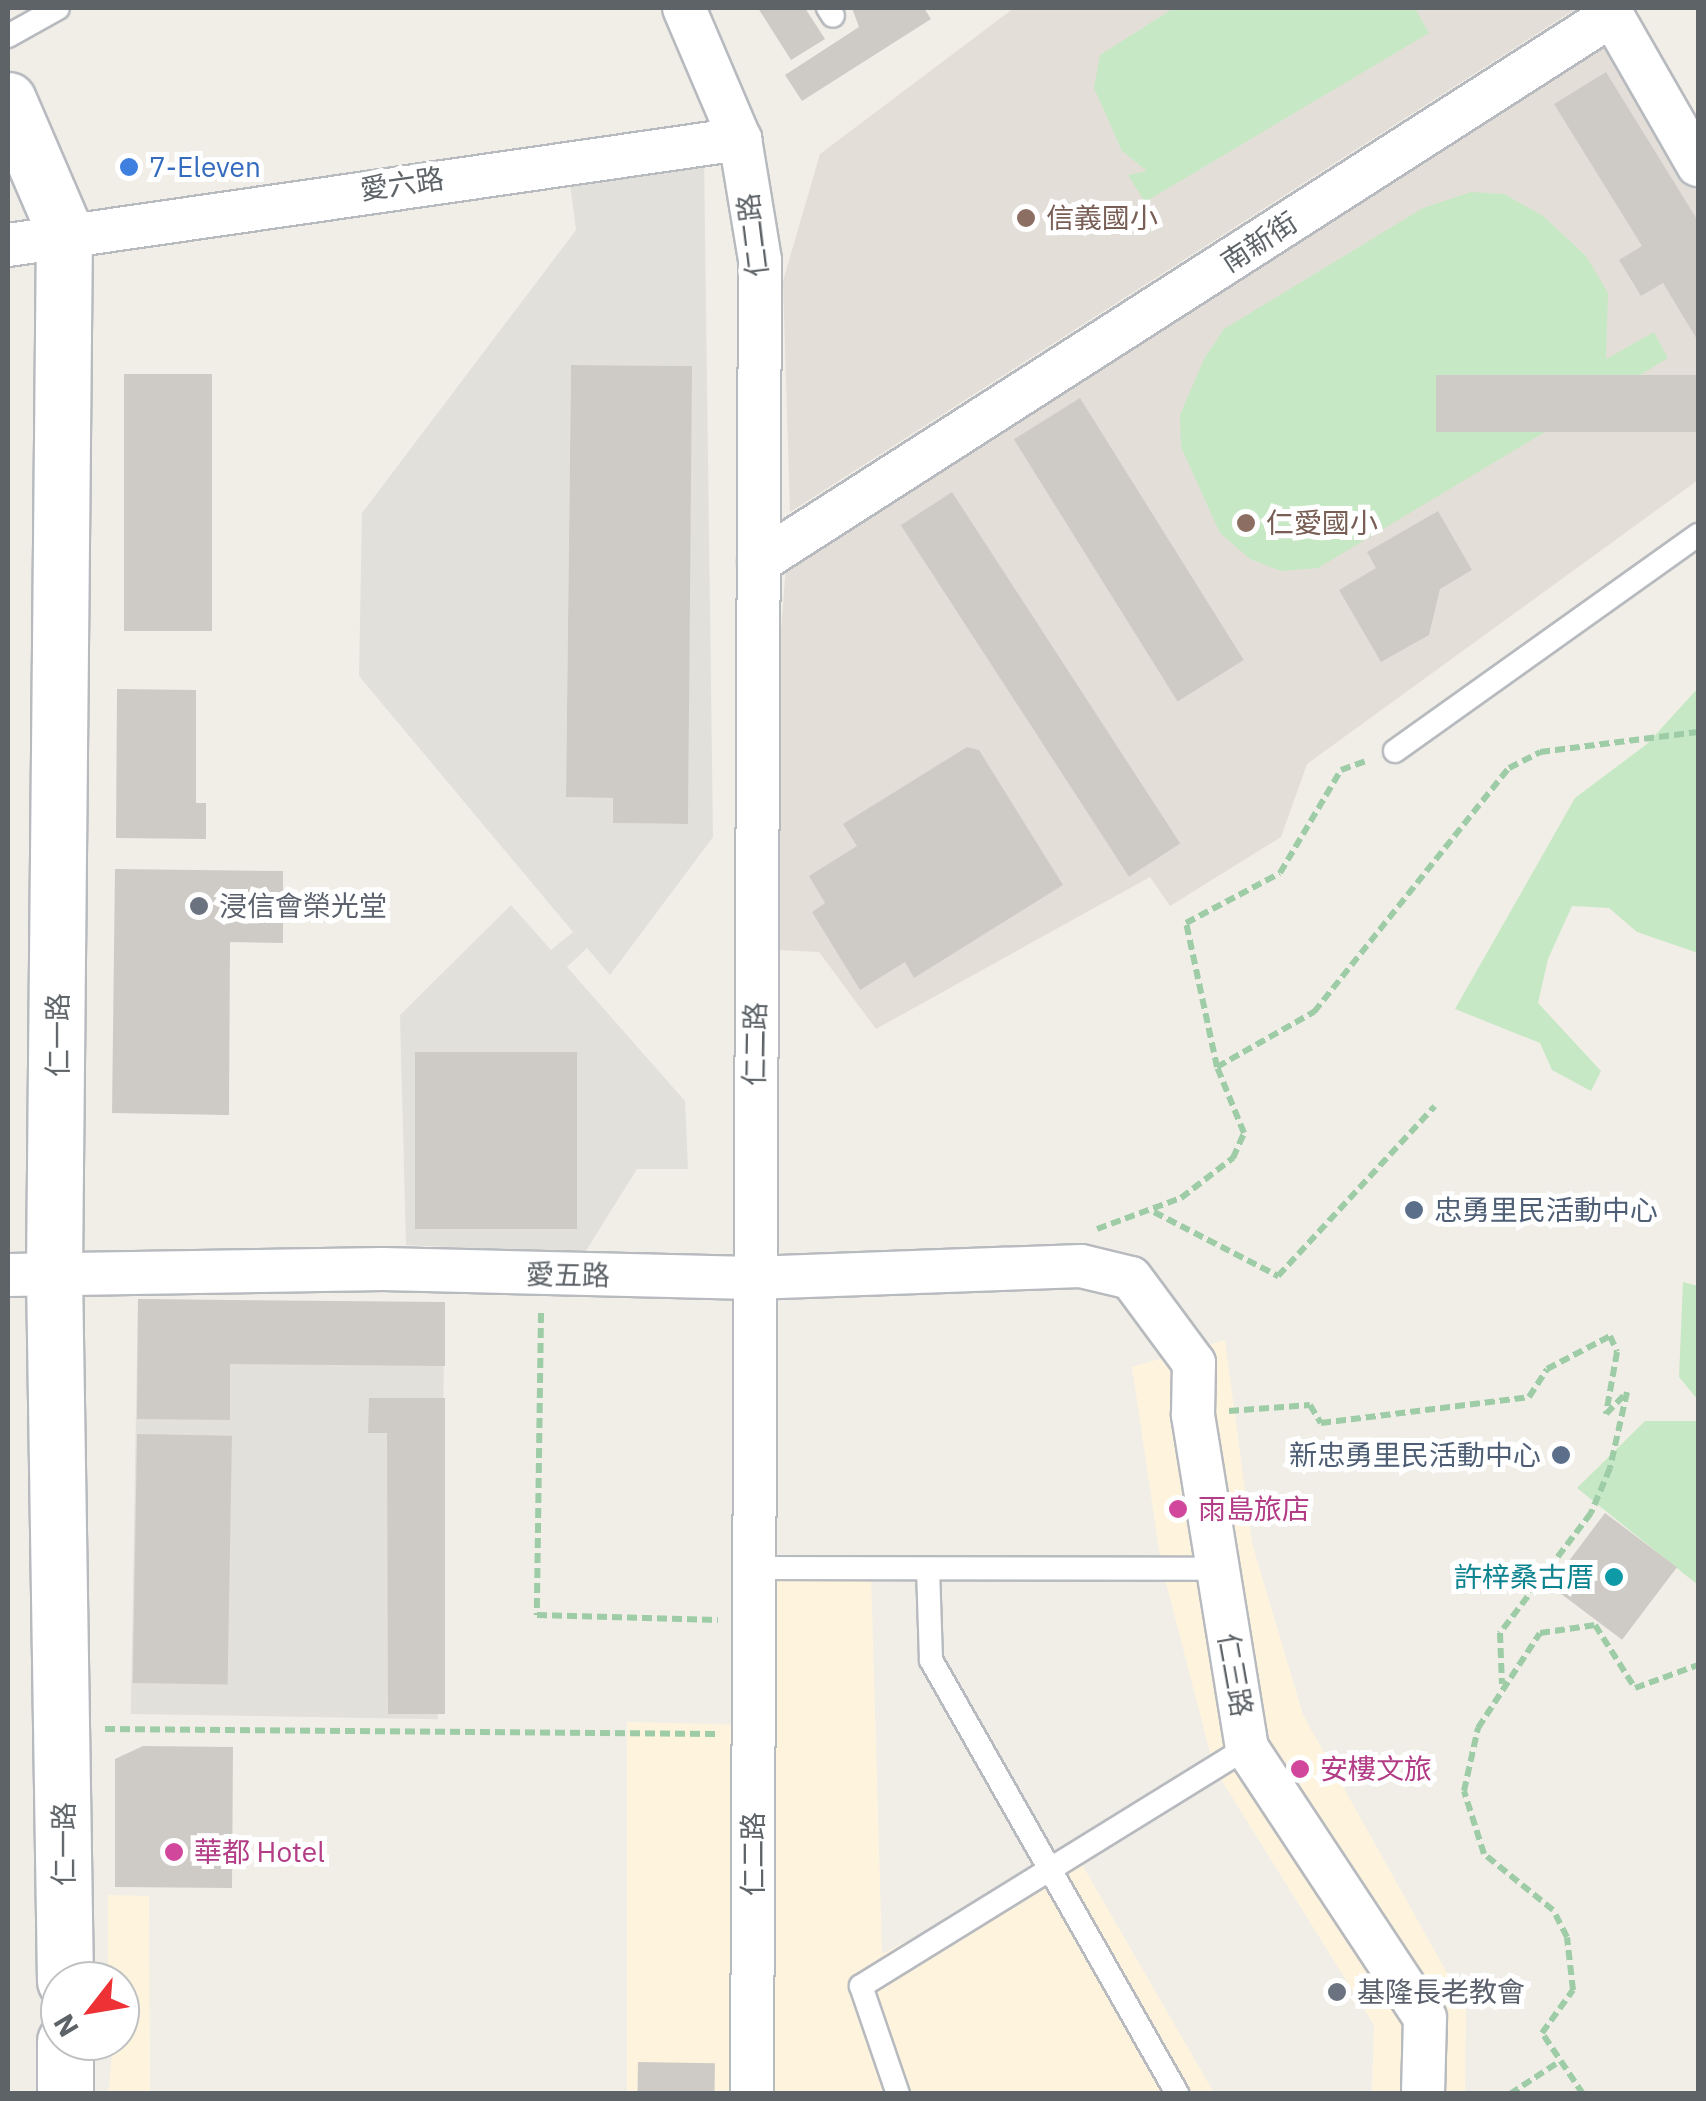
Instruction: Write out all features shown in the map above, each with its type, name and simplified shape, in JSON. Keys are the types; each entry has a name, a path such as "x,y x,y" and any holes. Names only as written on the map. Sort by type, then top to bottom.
{"street":[{"name":"仁二路","path":"684,8 740,139 760,260 752,1278 752,2094"},
{"name":"南新街","path":"759,562 1618,11 1698,166"},
{"name":"仁一路","path":"8,100 64,230 31,1274 64,1729 65,1961"},
{"name":"愛六路","path":"8,244 64,230 740,139"},
{"name":"愛五路","path":"31,1274 752,1278 1082,1266"},
{"name":"仁三路","path":"1082,1266 1131,1278 1194,1364 1193,1414 1247,1748 1424,2018 1422,2094"},
{"path":"65,2061 65,2094"}],"lane":[{"path":"8,36 58,8"},
{"path":"1394,751 1698,535"},
{"path":"754,1568 1216,1570"},
{"path":"928,1568 930,1660 1178,2094"},
{"path":"898,2094 861,1986 1247,1748"}],"path":[{"path":"1217,1068 1314,1012 1440,843 1510,768 1540,752 1698,732"},
{"path":"1394,751 1341,770 1280,872 1186,923 1217,1068 1244,1133 1233,1158 1152,1211 1278,1276 1435,1106"},
{"path":"542,1274 537,1615 754,1621"},
{"path":"1193,1414 1310,1405 1321,1423 1530,1396 1547,1368 1610,1336 1617,1352 1606,1414 1627,1392 1610,1468 1592,1513 1500,1633 1502,1684"},
{"path":"1583,2094 1542,2033 1573,1990 1566,1937 1553,1910 1484,1854 1464,1791 1478,1728 1502,1684 1540,1633 1595,1626 1635,1688 1698,1664"},
{"path":"64,1729 754,1734"},
{"path":"1510,2094 1560,2061"}],"shaded area":[{"name":"信義國小","path":"1014,8 1577,8 790,512 783,281 820,154"},
{"name":"仁愛國小","path":"1608,42 1698,192 1698,480 1307,764 1281,837 1170,906 1150,877 876,1029 819,952 778,950 765,837 786,566"},
{"path":"704,155 713,837 610,975 587,948 567,967 685,1101 688,1169 637,1169 584,1254 406,1245 400,1015 511,905 551,950 573,932 359,676 362,513 576,230 569,177","holes":["571,365 691,366 688,824 614,823 613,798 566,797"]},
{"path":"138,1299 445,1304 438,1719 131,1714"},
{"path":"1225,1340 1252,1543 1303,1715 1466,2007 1465,2093 1372,2093 1374,2025 1214,1768 1161,1563 1132,1367"},
{"path":"749,1573 871,1574 882,1954 1076,1854 1214,2093 627,2094 627,1722 747,1725"},
{"path":"108,1895 149,1896 150,2093 108,2093 111,2061 140,2061 140,1961 108,1961"}],"green space":[{"path":"1174,8 1415,8 1429,33 1145,202 1128,175 1147,171 1122,151 1094,88 1100,55"},
{"path":"1471,192 1504,194 1543,216 1586,256 1608,293 1606,359 1654,332 1668,358 1318,568 1281,571 1250,559 1220,533 1181,447 1180,415 1204,359 1224,329 1423,208"},
{"path":"1698,688 1698,953 1637,932 1609,908 1572,906 1548,959 1538,1003 1601,1071 1591,1091 1552,1070 1540,1043 1455,1009 1575,798 1647,744"},
{"path":"1683,1282 1698,1286 1698,1400 1679,1377"},
{"path":"1645,1421 1698,1421 1698,1585 1577,1488"}],"building":[{"path":"758,8 805,8 825,39 791,60"},
{"path":"852,8 924,8 931,19 802,101 785,75 859,27"},
{"path":"1606,72 1698,221 1698,341 1663,283 1641,296 1619,260 1642,246 1554,104"},
{"path":"571,365 692,366 688,824 613,823 613,798 566,797"},
{"path":"124,374 212,374 212,631 124,631"},
{"path":"1436,375 1698,375 1698,432 1436,432"},
{"path":"1080,398 1244,660 1178,701 1014,439"},
{"path":"952,492 1180,843 1129,877 901,525"},
{"path":"1438,511 1472,570 1440,589 1429,635 1381,662 1339,590 1376,568 1367,552"},
{"path":"117,689 196,690 196,803 206,803 206,839 116,838"},
{"path":"967,747 979,750 1063,885 914,978 905,962 860,990 812,912 825,903 809,876 857,846 843,824"},
{"path":"115,869 283,871 283,943 230,942 229,1115 112,1113"},
{"path":"415,1052 577,1052 577,1229 415,1229"},
{"path":"138,1299 445,1302 445,1366 230,1364 230,1420 137,1419"},
{"path":"369,1398 445,1398 445,1714 388,1714 387,1433 368,1433"},
{"path":"137,1434 232,1436 228,1685 133,1683"},
{"name":"許梓桑古厝","path":"1605,1513 1677,1567 1622,1640 1550,1586"},
{"path":"143,1746 233,1747 232,1888 115,1887 115,1759"},
{"path":"638,2062 715,2063 714,2094 637,2094"}],"place":[{"name":"7-Eleven","path":"129,167"},
{"name":"信義國小","path":"1026,218"},
{"name":"仁愛國小","path":"1246,523"},
{"name":"浸信會榮光堂","path":"199,906"},
{"name":"忠勇里民活動中心","path":"1414,1210"},
{"name":"新忠勇里民活動中心","path":"1561,1455"},
{"name":"雨島旅店","path":"1178,1509"},
{"name":"許梓桑古厝","path":"1614,1577"},
{"name":"安樓文旅","path":"1300,1769"},
{"name":"華都 Hotel","path":"174,1852"},
{"name":"基隆長老教會","path":"1337,1992"}]}
